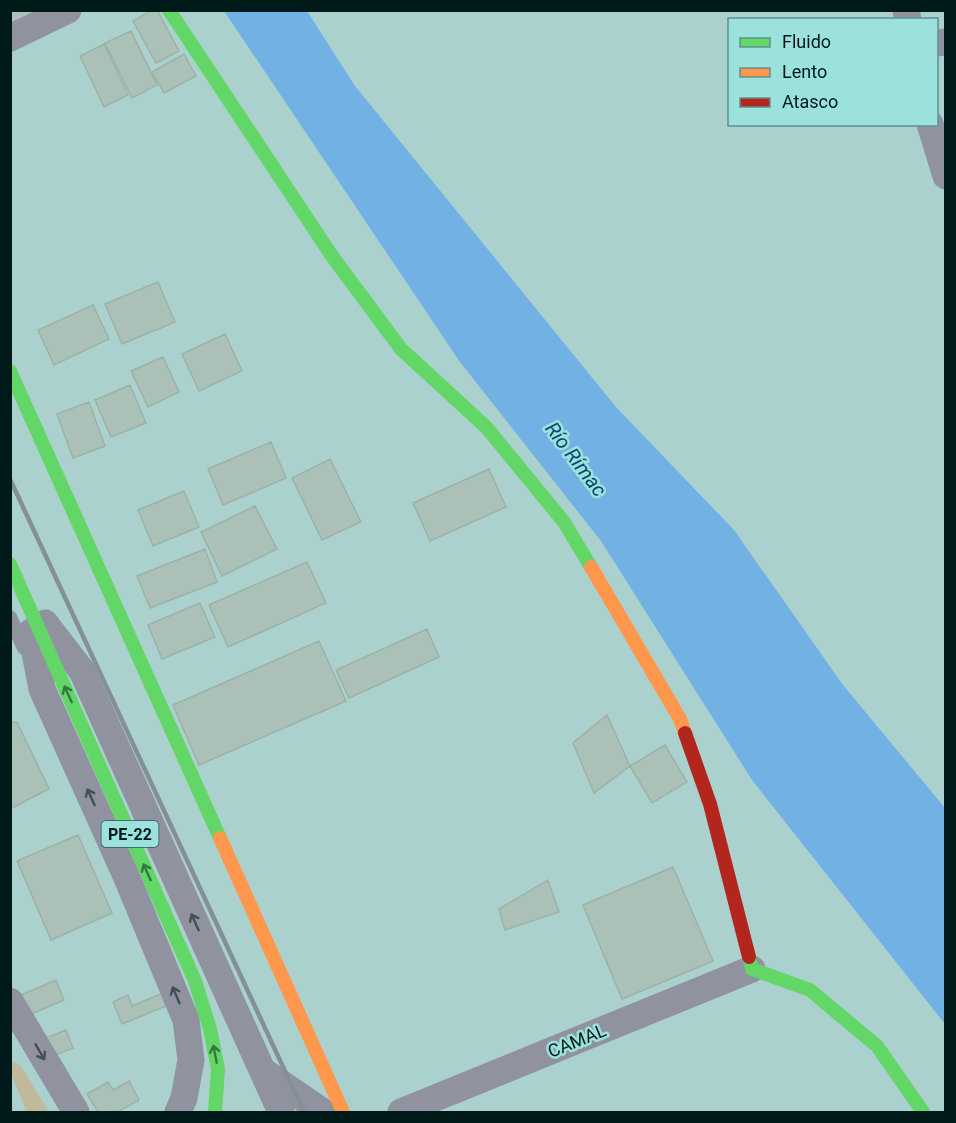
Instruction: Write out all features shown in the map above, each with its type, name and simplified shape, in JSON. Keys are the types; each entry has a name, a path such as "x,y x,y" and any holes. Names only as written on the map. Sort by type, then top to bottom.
{"main road":[{"path":"170,10 332,256 401,349 486,427 564,522 680,719 710,804 752,969 810,990 877,1046 923,1113"},
{"path":"10,371 343,1113"},
{"name":"PE-22","path":"10,564 195,981 210,1029 218,1069 215,1113"}],"street":[{"path":"10,38 68,10"},
{"path":"931,126 945,176"},
{"path":"23,593 42,688 127,878 186,1020 191,1059 184,1098 178,1113"},
{"path":"23,593 82,671 281,1113"},
{"name":"CAMAL","path":"401,1113 752,969"},
{"path":"10,1001 76,1113"},
{"path":"262,1071 322,1113"}],"lane":[{"path":"10,617 42,688"}],"shaded area":[{"path":"15,1062 21,1066 49,1112 27,1112 11,1074 11,1065"}],"water":[{"name":"Río Rímac","path":"224,11 307,11 355,86 616,407 734,530 843,685 945,808 945,1024 752,780 601,541 460,362"}],"building":[{"path":"10,10 48,10 10,26"},
{"path":"152,10 157,10 179,51 156,63 133,21"},
{"path":"131,31 157,85 132,98 105,43"},
{"path":"104,44 128,95 104,107 80,56"},
{"path":"184,54 196,76 164,93 152,72"},
{"path":"158,282 175,322 122,344 105,304"},
{"path":"93,305 109,339 54,365 38,330"},
{"path":"225,334 242,371 199,391 182,354"},
{"path":"163,357 179,392 148,407 131,371"},
{"path":"130,385 146,423 111,437 95,400"},
{"path":"89,402 105,446 73,458 57,414"},
{"path":"271,442 286,478 223,505 208,469"},
{"path":"330,459 361,522 322,540 292,478"},
{"path":"489,469 506,507 430,541 413,503"},
{"path":"184,491 199,527 153,546 138,510"},
{"path":"255,506 277,549 222,576 201,532"},
{"path":"205,549 217,582 150,608 137,576"},
{"path":"307,562 326,603 228,647 209,605"},
{"path":"200,603 215,637 162,659 148,625"},
{"path":"427,629 439,657 349,698 336,670"},
{"path":"319,641 346,701 199,765 173,705"},
{"path":"607,715 630,766 594,793 573,743"},
{"path":"17,722 49,789 10,809 10,723"},
{"path":"665,745 687,782 652,803 630,766"},
{"path":"78,835 112,913 51,940 17,861"},
{"path":"673,867 713,961 622,999 583,905"},
{"path":"548,880 559,912 505,930 499,909"},
{"path":"56,980 64,1000 22,1018 14,998"},
{"path":"161,994 166,1006 122,1024 113,1002 128,995 132,1006"},
{"path":"66,1030 73,1048 48,1058 41,1040"},
{"path":"129,1081 139,1100 118,1112 98,1112 87,1094 108,1082 113,1090"}],"railway":[{"path":"10,479 304,1112"}],"traffic: fast":[{"path":"169,10 332,256 401,349 486,427 564,522 591,567"},
{"path":"10,371 220,838"},
{"path":"10,564 195,981 210,1029 218,1069 215,1112"},
{"path":"749,957 752,969 810,990 877,1046 923,1112"}],"traffic: slow":[{"path":"591,567 680,719 685,733"},
{"path":"220,838 343,1112"}],"traffic: jam":[{"path":"685,733 710,804 749,957"}]}
